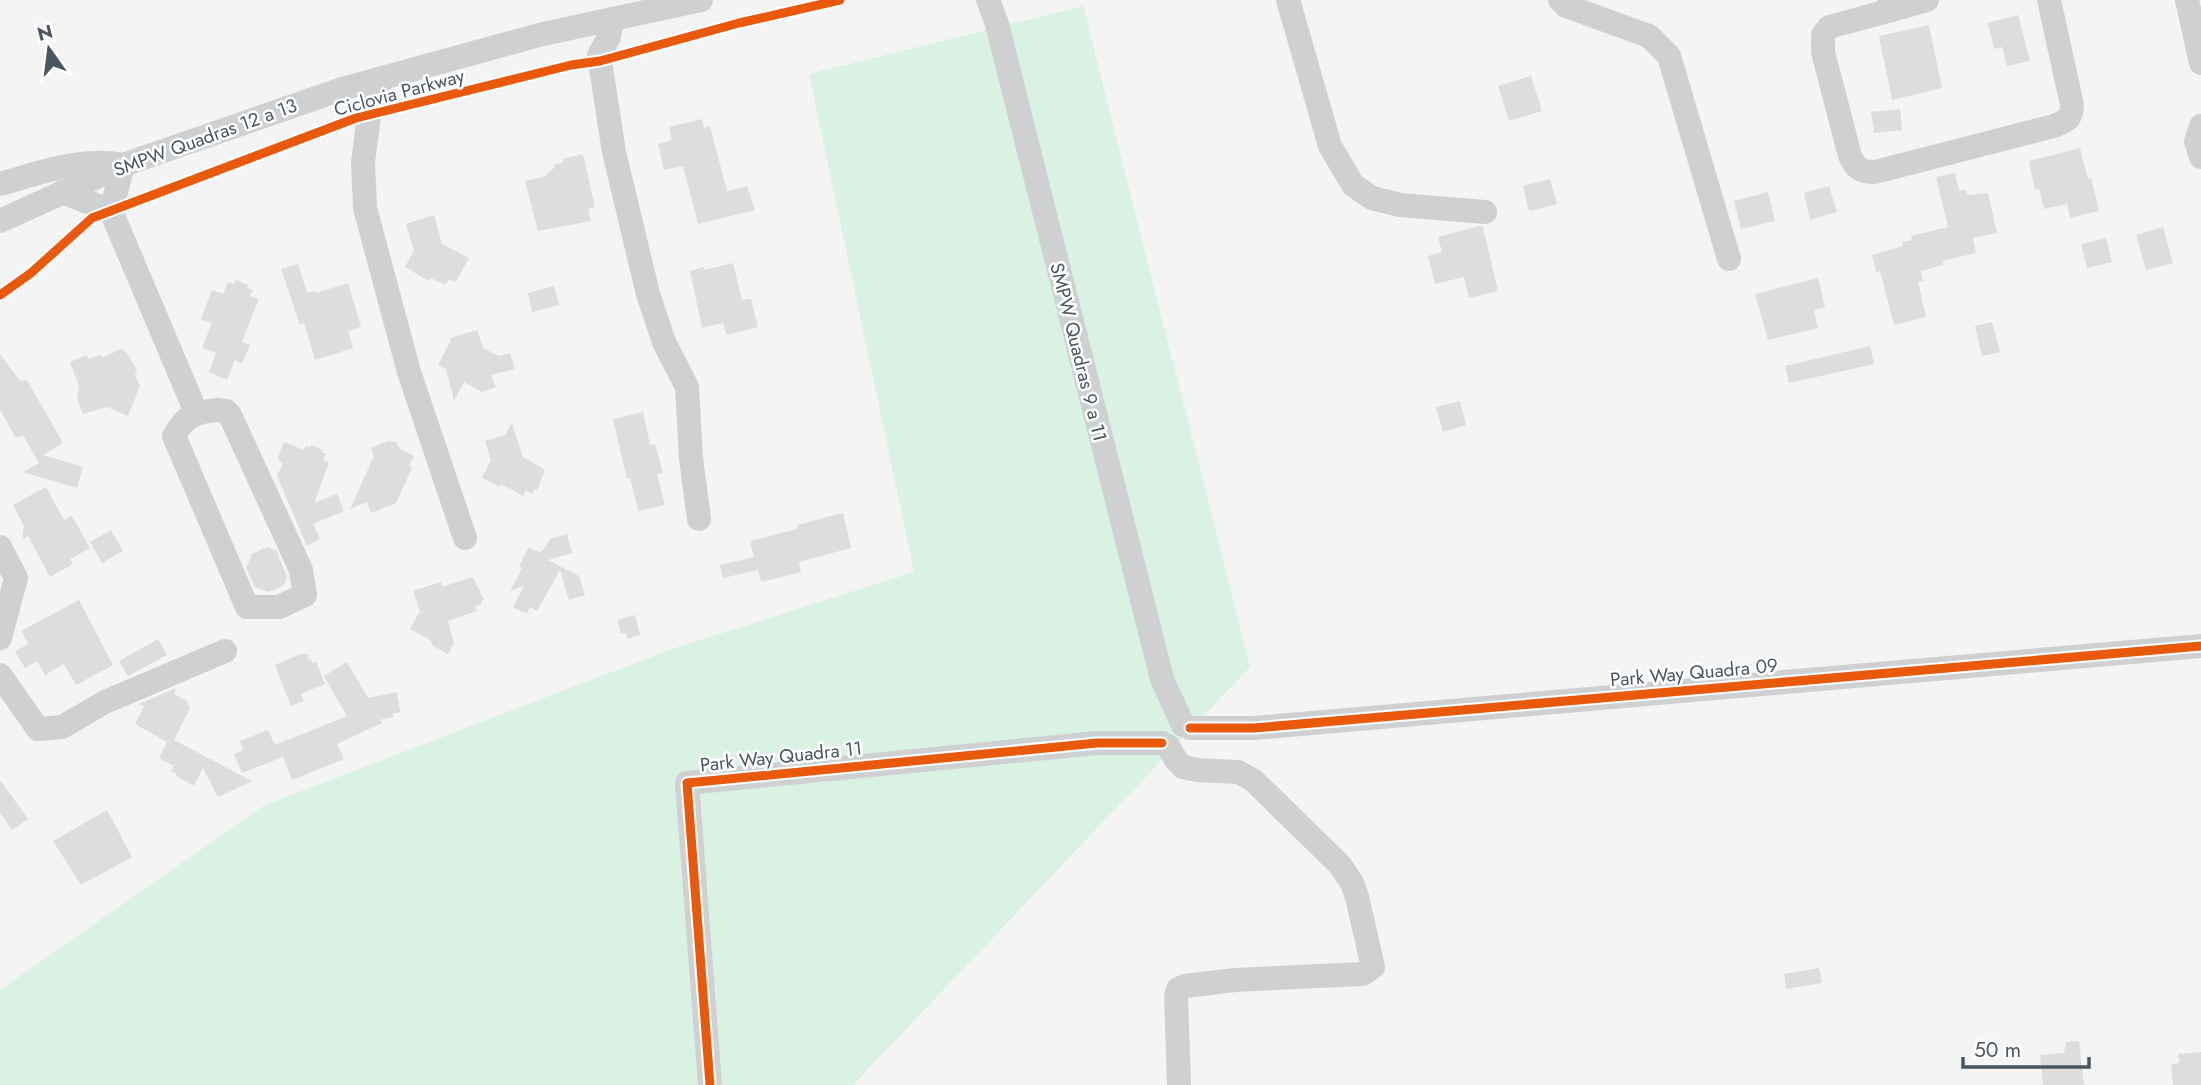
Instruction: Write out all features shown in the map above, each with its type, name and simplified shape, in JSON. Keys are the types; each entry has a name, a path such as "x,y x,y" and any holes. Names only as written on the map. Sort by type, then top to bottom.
{"street":[{"name":"SMPW Quadras 12 a 13","path":"0,221 123,165 342,89 575,27 701,0"},
{"name":"SMPW Quadras 9 a 11","path":"988,0 996,12 1174,734"},
{"path":"1289,0 1330,146 1353,185 1372,198 1400,205 1485,212"},
{"path":"1560,0 1566,6 1649,36 1669,56 1729,259"},
{"path":"1927,0 1891,5 1829,27 1824,35 1823,52 1850,156 1856,167 1863,172 1875,172 2054,126 2067,120 2072,114 2072,105 2049,0"},
{"path":"2187,0 2201,63"},
{"path":"599,55 609,37 612,19"},
{"path":"575,27 599,55 614,152 635,246 664,342 687,387 691,458 699,519"},
{"path":"383,78 369,116 363,162 365,208 409,372 465,538"},
{"path":"2201,126 2196,141 2201,157"},
{"path":"0,184 77,164 104,161 123,165 111,211 196,412"},
{"path":"61,192 111,211"},
{"path":"217,410 226,411 230,415 301,570 305,595 279,607 247,607 174,436 181,422 196,412 217,410"},
{"path":"0,547 16,578 0,638"},
{"name":"Park Way Quadra 09","path":"1174,734 2201,646"},
{"path":"0,675 38,729 62,727 105,702 225,651"},
{"path":"1174,734 1176,760 1183,767 1197,771 1238,772 1253,780 1340,865 1357,897 1373,967 1363,974 1235,980 1178,989 1179,1085"},
{"name":"Park Way Quadra 11","path":"710,1085 687,783 1174,734"}],"green space":[{"path":"1083,6 1250,667 853,1085 0,1085 0,990 265,805 672,649 914,572 809,74"}],"building":[{"path":"2018,15 2030,61 2007,66 2002,47 1994,49 1988,23"},
{"path":"1929,25 1942,88 1892,100 1879,36"},
{"path":"1531,76 1542,111 1509,121 1498,86"},
{"path":"1900,109 1902,130 1874,133 1871,112"},
{"path":"702,119 704,128 710,126 727,191 747,186 755,210 698,224 683,166 664,170 658,144 672,140 669,127"},
{"path":"2080,148 2099,211 2070,218 2067,204 2044,209 2039,189 2035,190 2029,161"},
{"path":"583,154 595,207 588,209 591,221 538,231 525,181 545,176 555,164 563,163 563,159"},
{"path":"1955,173 1959,191 1965,189 1967,195 1988,193 1997,233 1973,238 1976,253 1942,261 1943,265 1921,271 1923,281 1918,282 1926,317 1894,325 1880,271 1876,272 1872,255 1903,246 1902,242 1912,240 1911,236 1948,227 1936,177"},
{"path":"1550,179 1557,204 1529,211 1523,186"},
{"path":"1829,186 1837,212 1810,220 1804,193"},
{"path":"1768,192 1775,221 1741,229 1734,201"},
{"path":"434,215 442,244 469,258 457,280 455,282 449,279 445,285 431,278 429,281 405,267 414,250 406,224"},
{"path":"1483,227 1498,291 1469,298 1464,277 1435,284 1428,256 1442,252 1438,237"},
{"path":"2163,227 2173,263 2146,270 2136,235"},
{"path":"2106,238 2112,262 2087,268 2081,244"},
{"path":"733,263 742,300 751,299 758,327 726,335 723,323 702,328 690,271"},
{"path":"298,264 307,293 316,293 348,283 361,327 348,331 353,348 315,360 304,323 300,325 281,269"},
{"path":"1818,278 1825,307 1814,310 1818,328 1768,340 1755,294"},
{"path":"236,280 248,285 247,288 253,290 250,296 259,299 242,342 250,345 242,364 235,360 227,380 209,372 216,353 202,348 212,323 201,319 212,290 223,294 228,282 234,284"},
{"path":"554,286 559,305 532,312 528,293"},
{"path":"1992,322 2000,352 1982,356 1975,326"},
{"path":"477,330 483,348 499,356 510,353 515,369 491,375 496,387 482,392 464,382 454,401 446,369 438,365 450,338"},
{"path":"1870,346 1874,364 1789,383 1785,366"},
{"path":"121,349 126,352 137,370 135,374 140,386 128,416 107,407 83,414 77,398 79,386 70,362 87,355 88,359 99,355 104,357"},
{"path":"0,354 20,381 27,380 63,443 43,455 83,467 77,488 23,472 39,463 23,435 16,438 0,410"},
{"path":"1460,401 1466,425 1443,432 1436,407"},
{"path":"643,412 650,445 655,444 663,473 657,474 665,505 638,511 630,478 627,479 613,419"},
{"path":"512,423 523,457 545,470 537,491 535,489 532,494 526,490 523,496 501,484 500,487 482,478 491,460 485,441 505,435"},
{"path":"388,441 396,442 400,449 414,456 409,466 412,468 396,503 371,513 367,502 350,509 374,456 371,448"},
{"path":"284,442 304,450 305,446 311,445 323,450 326,454 323,460 329,463 314,503 337,494 344,511 313,524 320,539 307,546 277,476 283,463 278,457"},
{"path":"46,487 64,520 72,516 90,548 70,559 73,564 50,577 28,536 22,540 24,526 13,505"},
{"path":"843,513 851,548 799,562 801,572 761,582 758,570 723,578 720,565 754,557 750,541"},
{"path":"111,530 123,551 102,563 90,542"},
{"path":"567,534 572,553 548,560 579,576 585,595 569,600 560,570 537,611 530,607 527,614 513,607 524,586 510,591 529,547 541,553 550,539"},
{"path":"267,547 276,550 287,577 284,585 269,592 255,587 246,568 252,554"},
{"path":"473,577 484,600 481,601 482,604 475,606 477,611 448,621 454,644 448,654 410,629 420,611 413,591 441,582 442,587"},
{"path":"79,600 113,665 76,685 64,664 45,675 37,661 25,668 15,651 29,644 21,631"},
{"path":"635,615 640,635 627,639 626,633 621,634 617,620"},
{"path":"158,639 167,655 128,676 119,661"},
{"path":"307,654 313,663 316,661 325,684 301,694 304,701 291,706 275,665"},
{"path":"347,662 368,698 397,692 400,712 393,713 393,717 380,720 382,723 337,744 344,759 292,780 283,757 242,773 234,754 243,750 240,741 268,730 275,745 347,716 324,676"},
{"path":"174,689 174,694 187,701 190,708 174,740 252,781 218,797 203,768 194,786 176,776 177,774 171,771 174,766 159,758 167,742 135,724 144,706 139,704"},
{"path":"0,780 28,819 12,830 0,813"},
{"path":"107,810 132,857 81,885 53,841"},
{"path":"1819,968 1822,983 1786,989 1784,974"},
{"path":"2079,1041 2084,1085 2043,1085 2040,1055 2064,1053 2066,1042"},
{"path":"2201,1052 2201,1085 2173,1085 2171,1064 2179,1063 2178,1054"}],"cycle path":[{"name":"Ciclovia Parkway","path":"0,295 31,273 92,218 356,118 571,65 600,61 739,23 840,0"},
{"path":"1190,728 1254,728 2201,646"},
{"path":"710,1085 687,783 1097,743 1162,743"}]}
